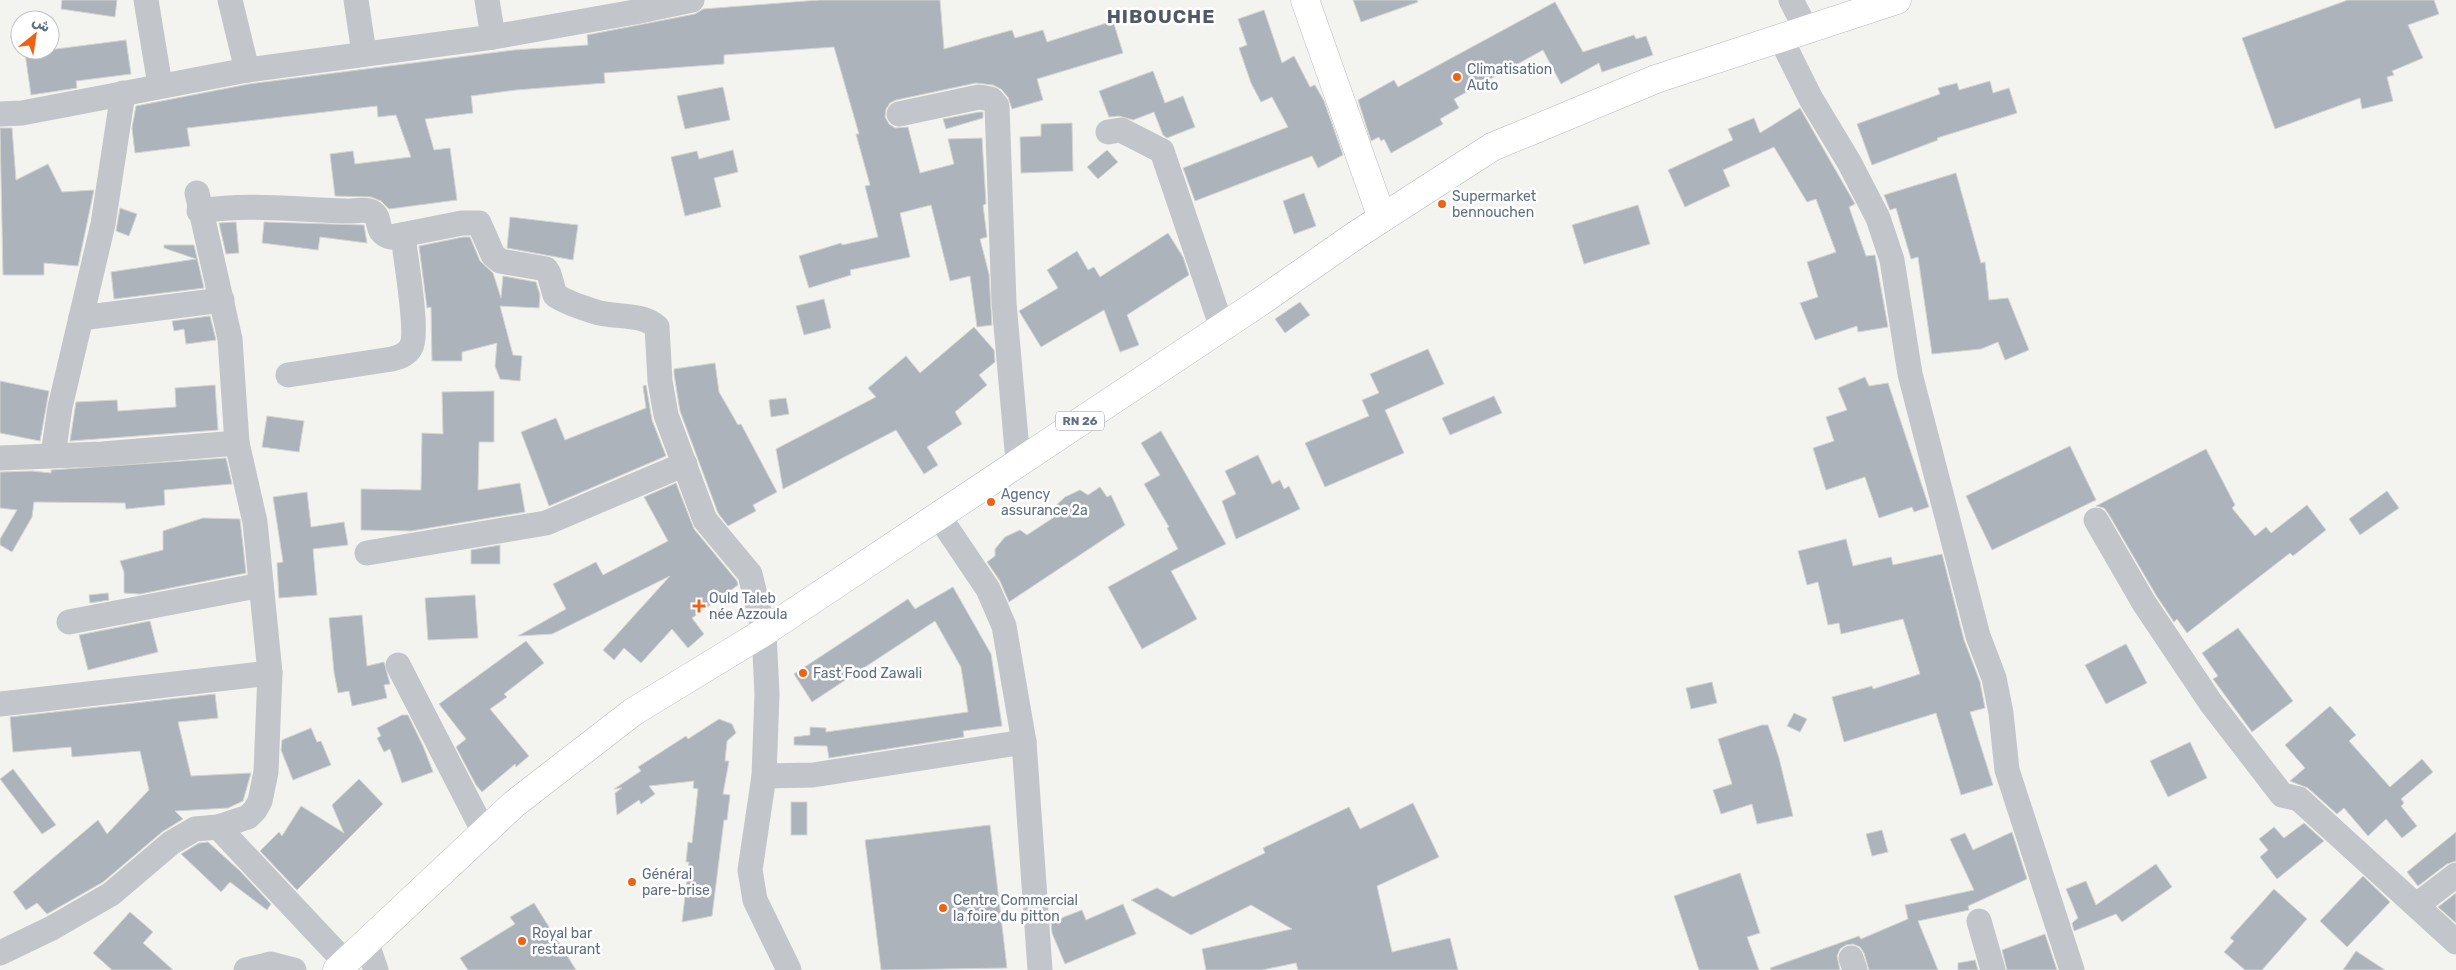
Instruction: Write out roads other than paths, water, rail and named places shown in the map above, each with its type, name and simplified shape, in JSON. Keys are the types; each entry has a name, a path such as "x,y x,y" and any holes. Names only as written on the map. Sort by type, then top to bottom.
{"main road":[{"path":"1304,0 1382,218"},
{"name":"RN 26","path":"341,966 367,944 514,804 633,712 764,632 1222,328 1382,218 1492,147 1656,80 1780,37 1897,0"}],"street":[{"path":"146,0 160,85"},
{"path":"230,0 247,70"},
{"path":"356,0 364,53"},
{"path":"487,0 493,36"},
{"path":"0,114 22,112 247,70 493,36 635,12 692,0"},
{"path":"1791,0 1806,29"},
{"path":"1780,37 1811,99 1849,162 1878,218 1892,260 1910,374 1978,636 1994,678 2001,713 2007,770 2072,970"},
{"path":"53,455 60,407 103,224 123,93"},
{"path":"899,114 979,97 991,99 996,106 1004,303 1018,462"},
{"path":"1108,132 1121,130 1162,151 1222,328"},
{"path":"0,953 52,928 111,894 171,843 195,829 218,827 248,818 260,801 266,772 270,673 255,522 237,443 230,338 198,202 373,212 384,235 403,235 462,223 479,224 493,255 500,261 546,269 550,274 555,295 561,299 597,312 643,319 657,327 660,381 666,414 705,520 750,574 764,632 767,694 764,776 750,870 756,900 789,970"},
{"path":"288,375 392,359 406,354 412,347 414,330 403,235"},
{"path":"81,318 222,300"},
{"path":"0,458 102,454 237,443"},
{"path":"366,553 546,523 685,464"},
{"path":"938,515 988,589 1004,626 1024,742 1040,970"},
{"path":"2096,520 2144,603 2210,703 2282,794 2299,799 2456,942"},
{"path":"69,622 261,585"},
{"path":"398,665 484,832"},
{"path":"0,704 270,673"},
{"path":"764,776 813,776 1024,742"},
{"path":"218,827 341,966"},
{"path":"2417,905 2456,875"},
{"path":"1979,922 1993,970"},
{"path":"367,944 376,970"},
{"path":"246,970 271,964 294,970"}],"place":[{"name":"Climatisation Auto","path":"1457,77"},
{"name":"Supermarket bennouchen","path":"1442,204"},
{"name":"Agency assurance 2a","path":"991,502"},
{"name":"Ould Taleb née Azzoula","path":"699,606"},
{"name":"Fast Food Zawali","path":"803,673"},
{"name":"Général pare-brise","path":"632,882"},
{"name":"Centre Commercial la foire du pitton","path":"943,908"},
{"name":"Royal bar restaurant","path":"522,941"}],"district":[{"name":"HIBOUCHE","path":"1161,16"}]}
